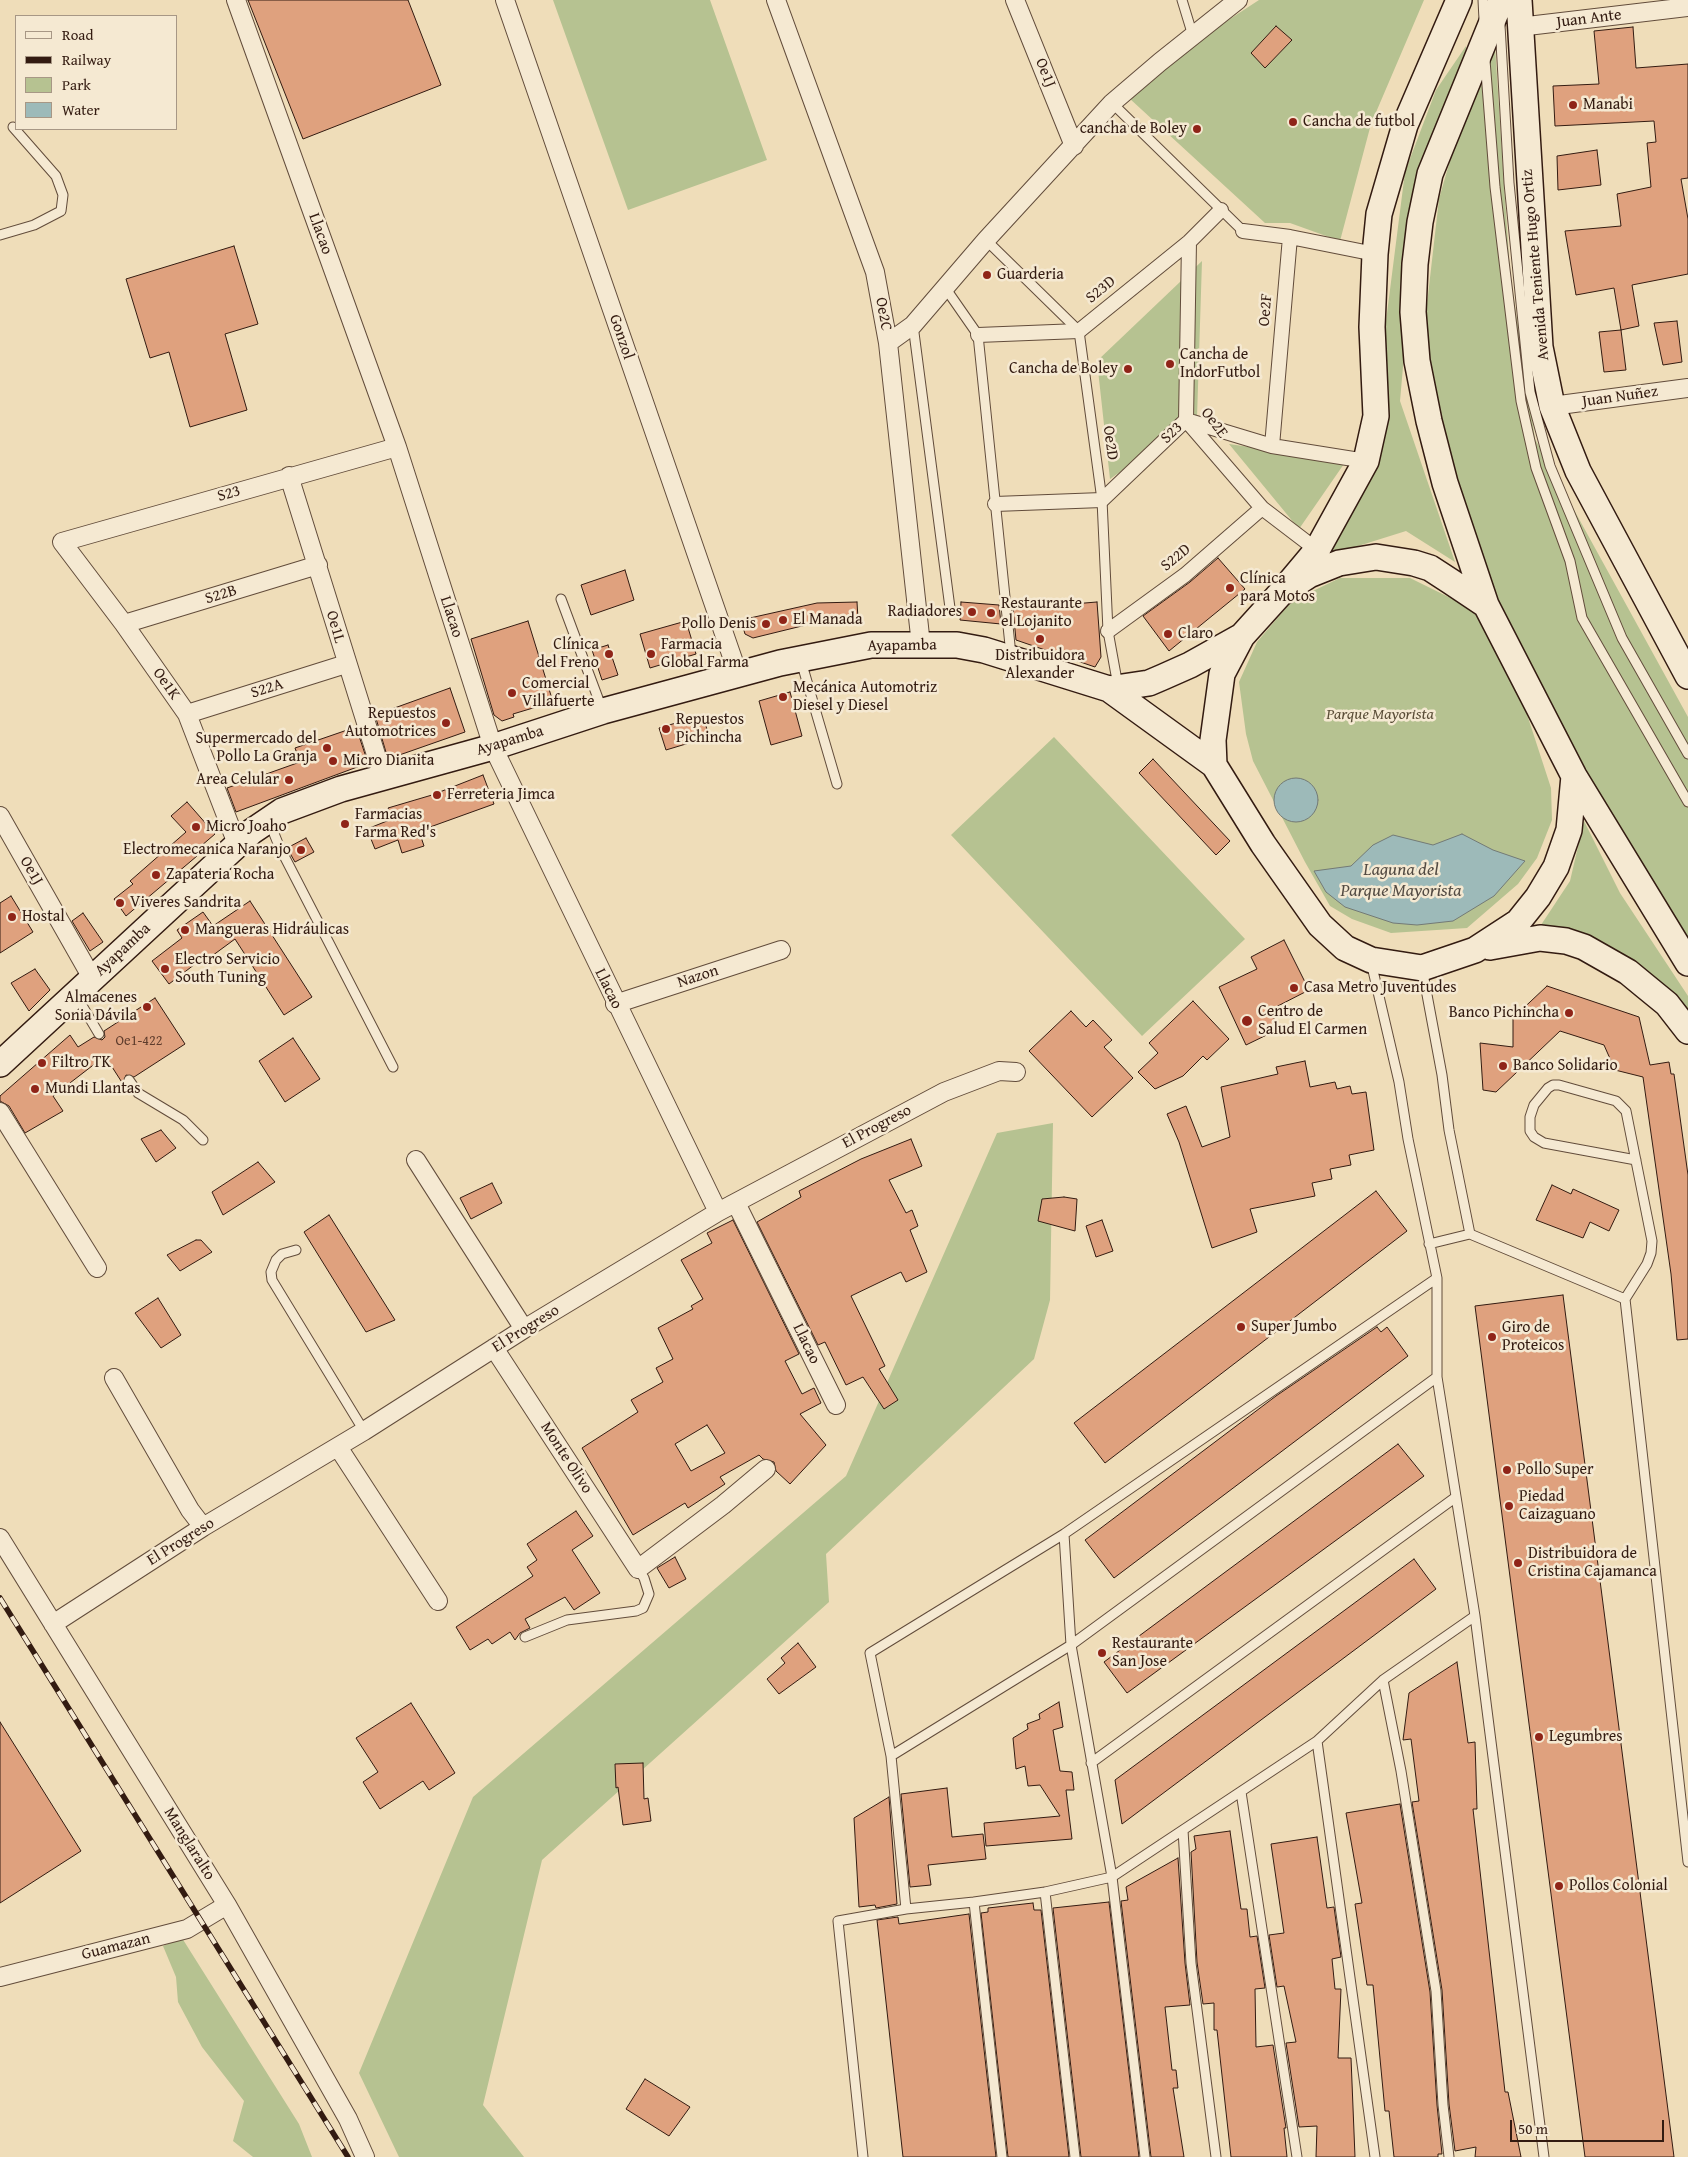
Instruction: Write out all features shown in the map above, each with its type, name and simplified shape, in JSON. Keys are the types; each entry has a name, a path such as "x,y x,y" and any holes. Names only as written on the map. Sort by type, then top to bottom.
{"main road":[{"path":"1459,0 1405,125 1379,214 1375,254 1372,327 1376,416 1366,461 1317,550 1242,636 1222,674 1213,740 1214,765 1264,844 1320,926 1346,948 1371,960 1422,968 1475,950 1540,938 1566,941 1584,948 1622,969 1667,1004 1688,1031"},
{"path":"1500,2 1484,46 1430,174 1420,222 1415,264 1413,312 1417,361 1429,421 1445,483 1486,605 1574,776 1688,963"},
{"name":"Avenida Teniente Hugo Ortiz","path":"1500,2 1519,27 1540,347 1552,406 1578,471 1688,676"},
{"path":"1280,594 1310,576 1339,563 1376,557 1414,563 1430,568 1486,605"},
{"name":"Ayapamba","path":"1114,689 1149,683 1190,665 1242,636"},
{"name":"Ayapamba","path":"0,1064 237,844 268,819 299,803 383,776 492,747 603,711 800,658 871,645 957,645 1012,658 1114,689 1214,765"},
{"path":"1475,950 1518,922 1538,897 1556,867 1569,830 1574,776"}],"street":[{"name":"Llacao","path":"236,0 397,447 492,747 615,1004 718,1212"},
{"name":"Gonzol","path":"505,0 738,674"},
{"name":"Oe2C","path":"776,0 875,272 888,343 921,645"},
{"name":"Oe1J","path":"1015,0 1074,146"},
{"path":"888,343 913,325 946,289 986,240 1112,103 1238,0"},
{"name":"Juan Ante","path":"1519,27 1688,7"},
{"name":"S23D","path":"1079,331 1189,242 1221,210"},
{"path":"1243,231 1290,237 1375,254"},
{"name":"Oe2F","path":"1272,446 1290,237"},
{"name":"Oe2E","path":"1189,242 1186,420 1262,508 1317,550"},
{"path":"978,335 1079,331"},
{"name":"Juan Nuñez","path":"1552,406 1688,388"},
{"name":"S23","path":"1102,500 1186,420 1272,446 1366,461"},
{"name":"S23","path":"62,542 289,476 397,447"},
{"name":"Oe1L","path":"289,476 318,565 346,664 383,776"},
{"path":"995,504 1102,500"},
{"name":"S22D","path":"1108,631 1185,575 1262,508"},
{"name":"Oe1K","path":"62,542 124,624 187,714 237,844"},
{"name":"S22B","path":"124,624 318,565"},
{"name":"S22A","path":"187,714 346,664"},
{"name":"Oe1J","path":"0,816 84,986"},
{"name":"Nazon","path":"615,1004 781,950"},
{"name":"El Progreso","path":"54,1624 203,1527 338,1447 524,1329 718,1212 944,1092 999,1071 1016,1072"},
{"path":"0,1112 97,1268"},
{"path":"416,1160 524,1329"},
{"name":"Llacao","path":"736,1203 836,1405"},
{"name":"Monte Olivo","path":"494,1348 638,1569"},
{"path":"114,1378 190,1510 203,1527"},
{"path":"338,1447 438,1602"},
{"path":"638,1569 724,1505 766,1469"},
{"name":"Manglaralto","path":"0,1538 227,1905 348,2119 365,2157"},
{"name":"Guamazan","path":"0,1977 186,1929 227,1905"}],"lane":[{"path":"1182,0 1193,36"},
{"path":"1500,2 1509,184 1530,392 1550,466 1622,638 1688,754"},
{"path":"1484,46 1495,187 1520,392 1536,468 1570,561 1582,618 1688,802"},
{"path":"1112,103 1243,231"},
{"path":"0,235 34,225 61,211 63,195 56,176 12,127"},
{"path":"986,240 1079,331"},
{"path":"946,289 978,335 1012,658"},
{"path":"913,325 950,608"},
{"name":"Oe2D","path":"1079,331 1102,500 1108,631 1114,689"},
{"path":"562,599 603,711"},
{"path":"800,658 837,784"},
{"path":"268,819 279,846 393,1068"},
{"path":"1371,960 1399,1082 1408,1139 1437,1278 1438,1377 1475,1616 1544,2157"},
{"path":"1422,968 1442,1075 1449,1130 1470,1234"},
{"path":"84,986 99,1034"},
{"path":"129,1080 138,1093 183,1120 203,1140"},
{"path":"1636,1160 1544,1144 1534,1137 1530,1131 1530,1117 1534,1106 1553,1085 1616,1101 1626,1111 1636,1160 1652,1241 1651,1253 1647,1264 1625,1299 1688,1862"},
{"path":"1429,1244 1470,1234 1625,1299"},
{"path":"296,1250 282,1254 276,1260 271,1272 272,1280 364,1431"},
{"path":"906,1909 890,1756 870,1653 1064,1534 1437,1278"},
{"path":"890,1756 1070,1645 1438,1377"},
{"path":"1090,1763 1456,1497"},
{"path":"1064,1534 1070,1645 1112,1877 1145,2157"},
{"path":"525,1637 567,1620 636,1612 643,1608 649,1594 644,1578 638,1569"},
{"path":"863,2157 838,1921 906,1909 1045,1892 1112,1877 1317,1741 1383,1680 1475,1616"},
{"path":"1383,1680 1401,1771 1436,1991 1443,2105 1449,2157"},
{"path":"1317,1741 1375,2157"},
{"path":"1241,1792 1297,2157"},
{"path":"1183,1830 1191,1963 1216,2157"},
{"path":"1045,1892 1075,2157"},
{"path":"974,1902 1002,2157"}],"green space":[{"path":"553,0 710,0 767,160 628,210"},
{"path":"1259,0 1424,0 1371,124 1340,241 1290,223 1265,223 1129,98 1207,34"},
{"path":"1494,32 1510,273 1535,439 1688,717 1688,960 1602,807 1471,549 1423,339 1439,199 1465,108"},
{"path":"1466,46 1465,73 1409,298 1400,401 1455,562 1406,531 1323,557 1354,505 1385,329 1405,172 1436,90"},
{"path":"1202,261 1197,418 1110,479 1097,361"},
{"path":"1229,444 1346,461 1299,529"},
{"name":"Parque Mayorista","path":"1340,578 1410,578 1479,612 1521,696 1551,788 1552,820 1537,858 1518,884 1467,928 1391,933 1352,919 1330,906 1253,761 1246,734 1239,682 1257,642 1292,601"},
{"path":"1054,737 1245,939 1142,1036 951,835"},
{"path":"1584,821 1620,893 1688,996 1688,1023 1634,960 1539,928 1570,881"},
{"path":"1053,1123 1050,1300 1034,1359 826,1554 829,1602 542,1860 483,2105 524,2157 399,2157 359,2073 473,1797 846,1476 997,1133"},
{"path":"182,1938 299,2124 312,2157 253,2157 233,2141 244,2101 202,2047 178,2002 176,1977 163,1946"}],"water":[{"path":"1296,778 1308,782 1314,788 1318,800 1314,812 1308,818 1296,822 1284,818 1278,812 1274,800 1278,788 1284,782"},
{"name":"Laguna del Parque Mayorista","path":"1462,834 1493,850 1525,861 1494,896 1453,921 1417,925 1393,923 1345,907 1326,892 1314,871 1351,866 1373,845 1393,835 1433,845"}],"building":[{"path":"248,0 408,0 441,85 303,139"},
{"path":"1276,26 1292,40 1265,68 1251,53"},
{"path":"1633,27 1636,68 1688,64 1688,178 1681,179 1688,219 1688,274 1632,285 1639,326 1621,330 1614,288 1576,295 1565,231 1621,226 1617,194 1651,187 1647,143 1656,142 1654,121 1555,126 1553,86 1599,84 1594,31"},
{"path":"1597,150 1601,185 1558,190 1557,156"},
{"path":"234,246 258,324 225,334 247,410 190,427 169,352 150,358 126,279"},
{"path":"1677,321 1682,362 1663,365 1654,323"},
{"path":"1621,330 1626,370 1604,372 1599,332"},
{"path":"1218,558 1245,589 1169,651 1143,616 1190,582"},
{"path":"625,570 634,600 591,615 581,585"},
{"path":"857,602 858,619 810,624 753,638 745,634 741,620 817,603"},
{"path":"961,602 999,605 1001,624 960,620"},
{"path":"1097,602 1101,657 1095,667 1016,640 1013,609"},
{"path":"528,621 553,702 513,714 514,717 502,721 494,715 471,639"},
{"path":"686,621 696,654 650,668 640,634"},
{"path":"608,645 618,675 602,680 592,650"},
{"path":"450,688 465,732 388,759 375,715"},
{"path":"790,692 802,736 771,745 759,701"},
{"path":"703,715 709,737 666,750 659,728"},
{"path":"356,727 368,763 236,812 227,788 300,762 295,748"},
{"path":"1153,759 1230,841 1216,855 1139,773"},
{"path":"483,775 494,804 419,831 424,846 402,853 398,840 375,849 367,829 392,819 388,808 432,795"},
{"path":"187,802 215,834 194,852 197,856 126,916 114,899 133,884 130,881 186,832 171,816"},
{"name":"Electromecanica Naranjo","path":"306,838 314,852 295,862 287,848"},
{"name":"Hostal","path":"11,896 33,932 0,953 0,903"},
{"path":"250,901 312,997 284,1015 235,939 201,964 199,961 169,984 152,961 182,938 177,930 203,912 213,926"},
{"path":"83,913 103,942 90,951 72,921"},
{"path":"1284,940 1309,990 1270,1010 1279,1029 1246,1045 1219,987 1257,969 1251,957"},
{"path":"35,969 50,990 29,1011 11,983"},
{"path":"1547,986 1639,1017 1650,1065 1669,1062 1671,1074 1674,1074 1688,1175 1688,1339 1677,1340 1671,1274 1643,1077 1615,1070 1604,1045 1560,1031 1496,1092 1483,1090 1480,1043 1513,1047 1513,1018"},
{"path":"155,998 185,1044 134,1077 126,1075 123,1084 105,1056 53,1096 63,1111 25,1133 9,1106 0,1101 0,1096 70,1035 78,1047 94,1037 102,1040 105,1037 104,1031"},
{"path":"1193,1001 1229,1039 1207,1060 1203,1056 1183,1076 1155,1089 1138,1072 1158,1053 1149,1043"},
{"path":"1071,1011 1086,1027 1093,1020 1112,1040 1104,1047 1133,1078 1092,1117 1029,1051"},
{"path":"293,1038 320,1079 285,1102 259,1061"},
{"path":"1305,1061 1310,1087 1335,1082 1337,1089 1350,1086 1352,1094 1366,1092 1374,1150 1349,1155 1351,1165 1330,1169 1332,1179 1312,1183 1315,1196 1250,1209 1257,1232 1212,1248 1179,1142 1167,1114 1186,1106 1202,1147 1230,1137 1221,1087 1278,1074 1276,1067"},
{"path":"161,1130 176,1148 156,1162 141,1139"},
{"path":"911,1139 922,1166 889,1180 906,1213 912,1210 918,1226 910,1230 927,1272 906,1282 901,1272 851,1296 885,1366 879,1369 898,1400 884,1409 863,1377 846,1385 825,1342 818,1345 757,1222 801,1197 799,1191 861,1159"},
{"path":"258,1162 275,1182 223,1215 212,1192"},
{"path":"492,1183 502,1203 471,1219 460,1198"},
{"path":"1552,1185 1571,1194 1573,1189 1619,1210 1609,1231 1590,1222 1583,1238 1536,1220"},
{"name":"Super Jumbo","path":"1376,1191 1407,1231 1105,1463 1074,1423"},
{"path":"1064,1197 1077,1199 1075,1231 1038,1221 1042,1199"},
{"path":"329,1215 395,1320 366,1332 304,1232"},
{"path":"733,1220 799,1354 785,1361 802,1394 814,1388 821,1403 800,1414 826,1445 790,1484 776,1471 774,1462 763,1459 759,1455 720,1477 725,1484 688,1508 685,1503 633,1535 582,1448 638,1412 631,1400 663,1382 656,1368 673,1359 658,1328 693,1309 691,1306 703,1299 681,1260 712,1243 707,1233","holes":["707,1425 725,1453 691,1471 675,1444"]},
{"path":"1102,1220 1113,1251 1096,1257 1086,1226"},
{"path":"196,1240 201,1240 212,1252 180,1271 167,1255"},
{"path":"1563,1295 1674,2157 1585,2157 1475,1306"},
{"path":"158,1298 181,1335 161,1348 135,1313"},
{"path":"1377,1327 1381,1332 1387,1327 1408,1356 1114,1578 1085,1540 1276,1396"},
{"path":"1398,1444 1424,1476 1127,1693 1104,1662"},
{"path":"576,1511 593,1536 572,1550 600,1593 574,1610 565,1597 525,1619 530,1628 520,1633 515,1640 510,1632 492,1644 488,1639 470,1650 456,1627 533,1576 527,1567 537,1560 527,1544"},
{"path":"675,1557 686,1579 669,1588 657,1568"},
{"path":"1414,1559 1436,1589 1122,1824 1115,1780"},
{"path":"798,1643 816,1667 779,1694 767,1679 785,1663 781,1658"},
{"path":"1457,1662 1468,1743 1475,1742 1477,1809 1473,1809 1505,2092 1508,2092 1521,2157 1475,2157 1476,2147 1455,2151 1449,2104 1442,1990 1412,1802 1419,1801 1411,1739 1403,1740 1409,1693"},
{"path":"1059,1702 1063,1727 1053,1730 1060,1771 1072,1772 1074,1790 1066,1790 1072,1839 986,1846 984,1823 1060,1816 1040,1785 1028,1786 1025,1766 1016,1769 1013,1738 1028,1729 1027,1724 1040,1719 1039,1714"},
{"path":"411,1703 455,1773 429,1790 423,1781 380,1809 363,1782 378,1772 356,1738"},
{"path":"0,1722 81,1851 0,1903"},
{"path":"643,1763 644,1799 648,1798 651,1821 623,1825 618,1787 616,1788 615,1764"},
{"path":"947,1788 952,1837 983,1834 986,1859 928,1865 931,1885 910,1887 901,1794"},
{"path":"889,1797 897,1904 876,1908 875,1905 859,1907 854,1818"},
{"path":"1400,1804 1430,1992 1442,2154 1438,2154 1438,2157 1394,2157 1389,2111 1385,2111 1373,1985 1367,1985 1355,1904 1362,1903 1346,1813"},
{"path":"1230,1831 1241,1909 1247,1909 1250,1937 1257,1936 1265,1988 1255,1989 1256,2047 1273,2045 1286,2128 1284,2128 1287,2157 1231,2157 1217,2030 1214,2030 1214,2003 1203,2004 1197,1962 1191,1852 1196,1849 1194,1836"},
{"path":"1317,1837 1327,1908 1334,1907 1341,1957 1332,1959 1335,1989 1341,1989 1338,2058 1351,2058 1355,2157 1316,2157 1317,2126 1299,2127 1286,2043 1296,2042 1284,1986 1277,1987 1269,1935 1284,1933 1271,1844"},
{"path":"1178,1858 1185,1963 1190,2005 1165,2007 1172,2070 1176,2070 1178,2088 1173,2088 1184,2157 1151,2157 1121,1901 1128,1900 1126,1887"},
{"path":"1109,1902 1139,2157 1081,2157 1053,1908"},
{"path":"1033,1903 1034,1910 1041,1910 1069,2157 1008,2157 981,1913 988,1912 988,1908"},
{"path":"969,1914 996,2157 903,2157 877,1920 898,1917 899,1924"},
{"path":"645,2079 690,2107 669,2136 626,2109"}],"railway":[{"path":"0,1598 348,2157"}],"place":[{"name":"Manabi","path":"1573,105"},
{"name":"Cancha de futbol","path":"1293,122"},
{"name":"cancha de Boley","path":"1197,129"},
{"name":"Guarderia","path":"987,275"},
{"name":"Cancha de IndorFutbol","path":"1170,364"},
{"name":"Cancha de Boley","path":"1128,369"},
{"name":"Clínica para Motos","path":"1230,588"},
{"name":"Radiadores","path":"972,612"},
{"name":"Restaurante el Lojanito","path":"991,613"},
{"name":"El Manada","path":"783,620"},
{"name":"Pollo Denis","path":"766,624"},
{"name":"Claro","path":"1168,634"},
{"name":"Distribuidora Alexander","path":"1040,639"},
{"name":"Clínica del Freno","path":"609,654"},
{"name":"Farmacia Global Farma","path":"651,654"},
{"name":"Comercial Villafuerte","path":"512,693"},
{"name":"Mecánica Automotriz Diesel y Diesel","path":"783,697"},
{"name":"Repuestos Automotrices","path":"446,723"},
{"name":"Repuestos Pichincha","path":"666,729"},
{"name":"Supermercado del Pollo La Granja","path":"327,748"},
{"name":"Micro Dianita","path":"333,761"},
{"name":"Area Celular","path":"289,780"},
{"name":"Ferreteria Jimca","path":"437,795"},
{"name":"Farmacias Farma Red's","path":"345,824"},
{"name":"Micro Joaho","path":"196,827"},
{"name":"Electromecanica Naranjo","path":"301,850"},
{"name":"Zapateria Rocha","path":"156,875"},
{"name":"Viveres Sandrita","path":"120,903"},
{"name":"Hostal","path":"12,917"},
{"name":"Mangueras Hidráulicas","path":"185,930"},
{"name":"Electro Servicio South Tuning","path":"165,969"},
{"name":"Casa Metro Juventudes","path":"1294,988"},
{"name":"Almacenes Sonia Dávila","path":"147,1007"},
{"name":"Banco Pichincha","path":"1569,1013"},
{"name":"Centro de Salud El Carmen","path":"1247,1021"},
{"name":"Filtro TK","path":"42,1063"},
{"name":"Banco Solidario","path":"1503,1066"},
{"name":"Mundi Llantas","path":"35,1089"},
{"name":"Super Jumbo","path":"1241,1327"},
{"name":"Giro de Proteicos","path":"1492,1337"},
{"name":"Pollo Super","path":"1507,1470"},
{"name":"Piedad Caizaguano","path":"1509,1506"},
{"name":"Distribuidora de Cristina Cajamanca","path":"1518,1563"},
{"name":"Restaurante San Jose","path":"1102,1653"},
{"name":"Legumbres","path":"1539,1737"},
{"name":"Pollos Colonial","path":"1559,1886"}]}
